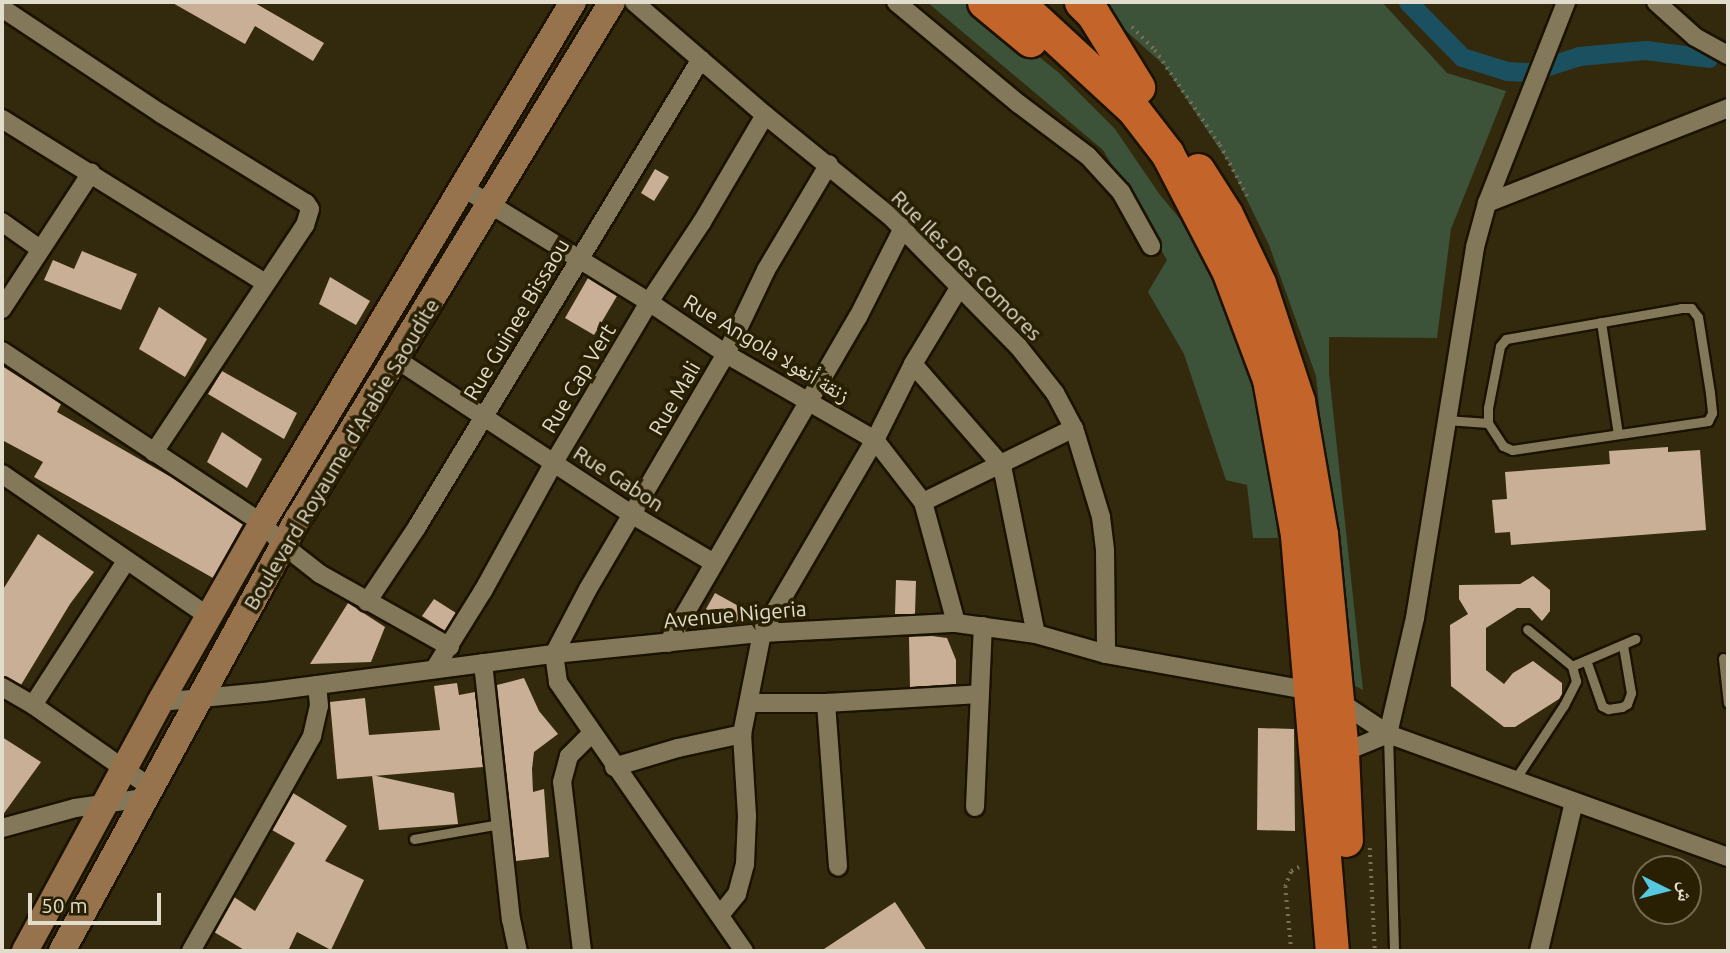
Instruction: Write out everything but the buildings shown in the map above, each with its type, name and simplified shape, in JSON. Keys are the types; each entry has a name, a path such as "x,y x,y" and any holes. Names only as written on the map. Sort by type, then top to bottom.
{"highway":[{"path":"984,2 1167,153"},
{"path":"1017,2 1048,27 1133,109 1167,153 1228,270 1269,379 1324,696 1342,753 1353,951"},
{"path":"1053,2 1138,87"},
{"path":"1081,2 1093,14 1138,87 1183,144 1226,214 1273,319 1297,401 1316,497 1324,696 1325,859 1332,951"}],"main road":[{"name":"Boulevard Royaume d'Arabie Saoudite","path":"25,951 159,702 261,523 573,2"},
{"name":"Boulevard Royaume d'Arabie Saoudite","path":"62,951 282,545 612,2"}],"street":[{"name":"Rue Iles Des Comores","path":"634,2 765,115 829,164 903,228 944,267 959,288 1018,346 1055,393 1074,428 1101,517 1105,550 1106,653"},
{"path":"896,2 1019,104 1088,156 1121,192 1151,246"},
{"path":"1388,734 1415,618 1469,271 1487,203 1546,47 1566,2"},
{"path":"1656,2 1695,37 1728,55"},
{"path":"2,8 160,113 306,203 310,213 305,225 264,282 154,452"},
{"name":"Rue Guinee Bissaou","path":"367,602 484,416 701,59"},
{"path":"1487,203 1728,108"},
{"name":"Rue Cap Vert","path":"435,668 450,647 553,464 649,302 702,222 765,115"},
{"path":"2,119 264,282"},
{"name":"Rue Mali","path":"554,654 726,354 766,270 829,164"},
{"path":"2,309 91,173"},
{"name":"Rue Angola زنقة أنغولا","path":"462,187 649,302 726,354 875,440 923,502 956,623"},
{"path":"2,222 40,248"},
{"path":"668,643 858,317 903,228"},
{"path":"720,915 737,894 745,863 747,816 742,734 762,633 875,440 913,364 959,288"},
{"path":"2,351 261,523 282,545 320,574 450,647"},
{"name":"Rue Gabon","path":"396,359 553,464 714,563"},
{"path":"913,364 1002,466 1036,634"},
{"path":"923,502 1002,466 1074,428"},
{"path":"2,474 208,616"},
{"path":"33,705 126,561"},
{"name":"Avenue Nigeria","path":"159,702 317,685 554,654 762,633 956,623 1036,634 1106,653 1324,696"},
{"path":"975,807 983,626"},
{"path":"554,654 558,682 591,734 744,951"},
{"path":"483,663 511,919 519,951"},
{"path":"191,951 312,736 319,706 317,685"},
{"path":"2,687 33,705 124,770 147,792"},
{"path":"749,703 826,703 980,694"},
{"path":"1324,696 1388,734 1728,857"},
{"path":"826,703 838,866"},
{"path":"582,951 562,782 569,756 591,734"},
{"path":"614,767 678,748 742,734"},
{"path":"1342,753 1388,734"},
{"path":"6,823 147,792"},
{"path":"1539,951 1574,802"}],"lane":[{"path":"1681,308 1697,312 1710,393 1712,413 1708,421 1512,450 1503,446 1488,423 1500,346 1506,339 1681,308"},
{"path":"1601,322 1618,434"},
{"path":"1446,420 1488,423"},
{"path":"1514,781 1574,688 1572,666 1527,629"},
{"path":"1572,666 1635,639"},
{"path":"1586,660 1602,706 1608,709 1622,708 1627,704 1631,693 1623,645"},
{"path":"1723,658 1728,703"},
{"path":"1388,734 1394,951"},
{"path":"414,839 500,824"}],"path":[{"path":"1290,951 1287,877 1298,867 1325,859"}],"green space":[{"path":"927,2 970,2 1058,72 1115,129 1160,195 1197,239 1260,399 1278,538 1253,538 1247,485 1226,480 1184,354 1148,292 1167,260 1103,150"},
{"path":"1094,2 1382,2 1447,73 1506,91 1451,229 1437,338 1329,337 1329,373 1363,690 1348,682 1316,376 1269,245 1229,163 1164,65"}],"waterway":[{"path":"1408,2 1462,57 1507,71 1529,72 1579,56 1645,50 1709,58"}]}
